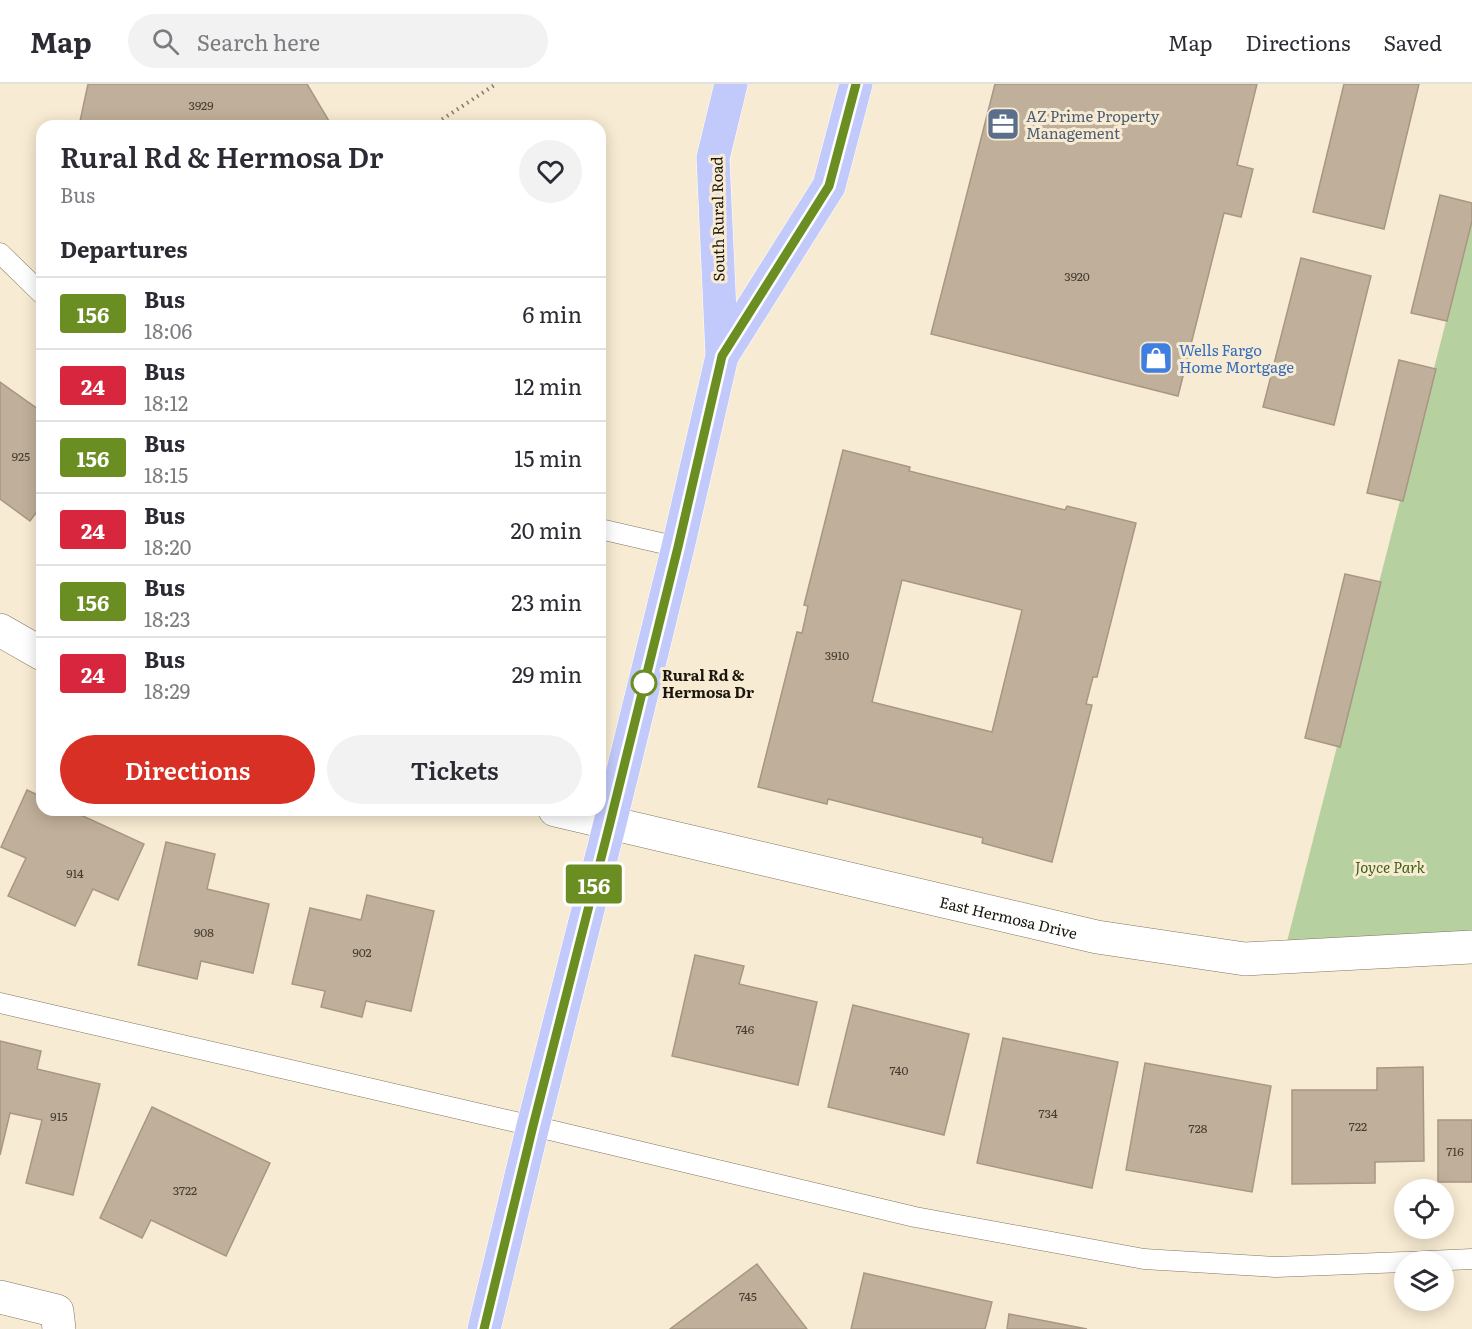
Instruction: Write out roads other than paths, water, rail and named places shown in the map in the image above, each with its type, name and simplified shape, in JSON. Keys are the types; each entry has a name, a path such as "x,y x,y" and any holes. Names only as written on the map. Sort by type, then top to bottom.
{"main road":[{"name":"South Rural Road","path":"484,1329 678,547 722,356 713,158 731,84"},
{"name":"South Rural Road","path":"722,356 829,186 856,84"}],"street":[{"path":"0,630 36,651"},
{"name":"East Hermosa Drive","path":"580,816 1097,937 1245,959 1472,946"},
{"path":"0,1297 58,1320"}],"lane":[{"path":"0,253 36,288"},
{"path":"606,530 678,547"},
{"path":"0,1003 915,1217 1144,1259 1276,1267 1394,1262"},
{"path":"1454,1260 1472,1259"}],"place":[{"name":"AZ Prime Property Management","path":"1003,124"},
{"name":"Wells Fargo Home Mortgage","path":"1156,358"},
{"name":"Rural Rd & Hermosa Dr","path":"644,683"}],"park label":[{"name":"Joyce Park","path":"1390,866"}]}
